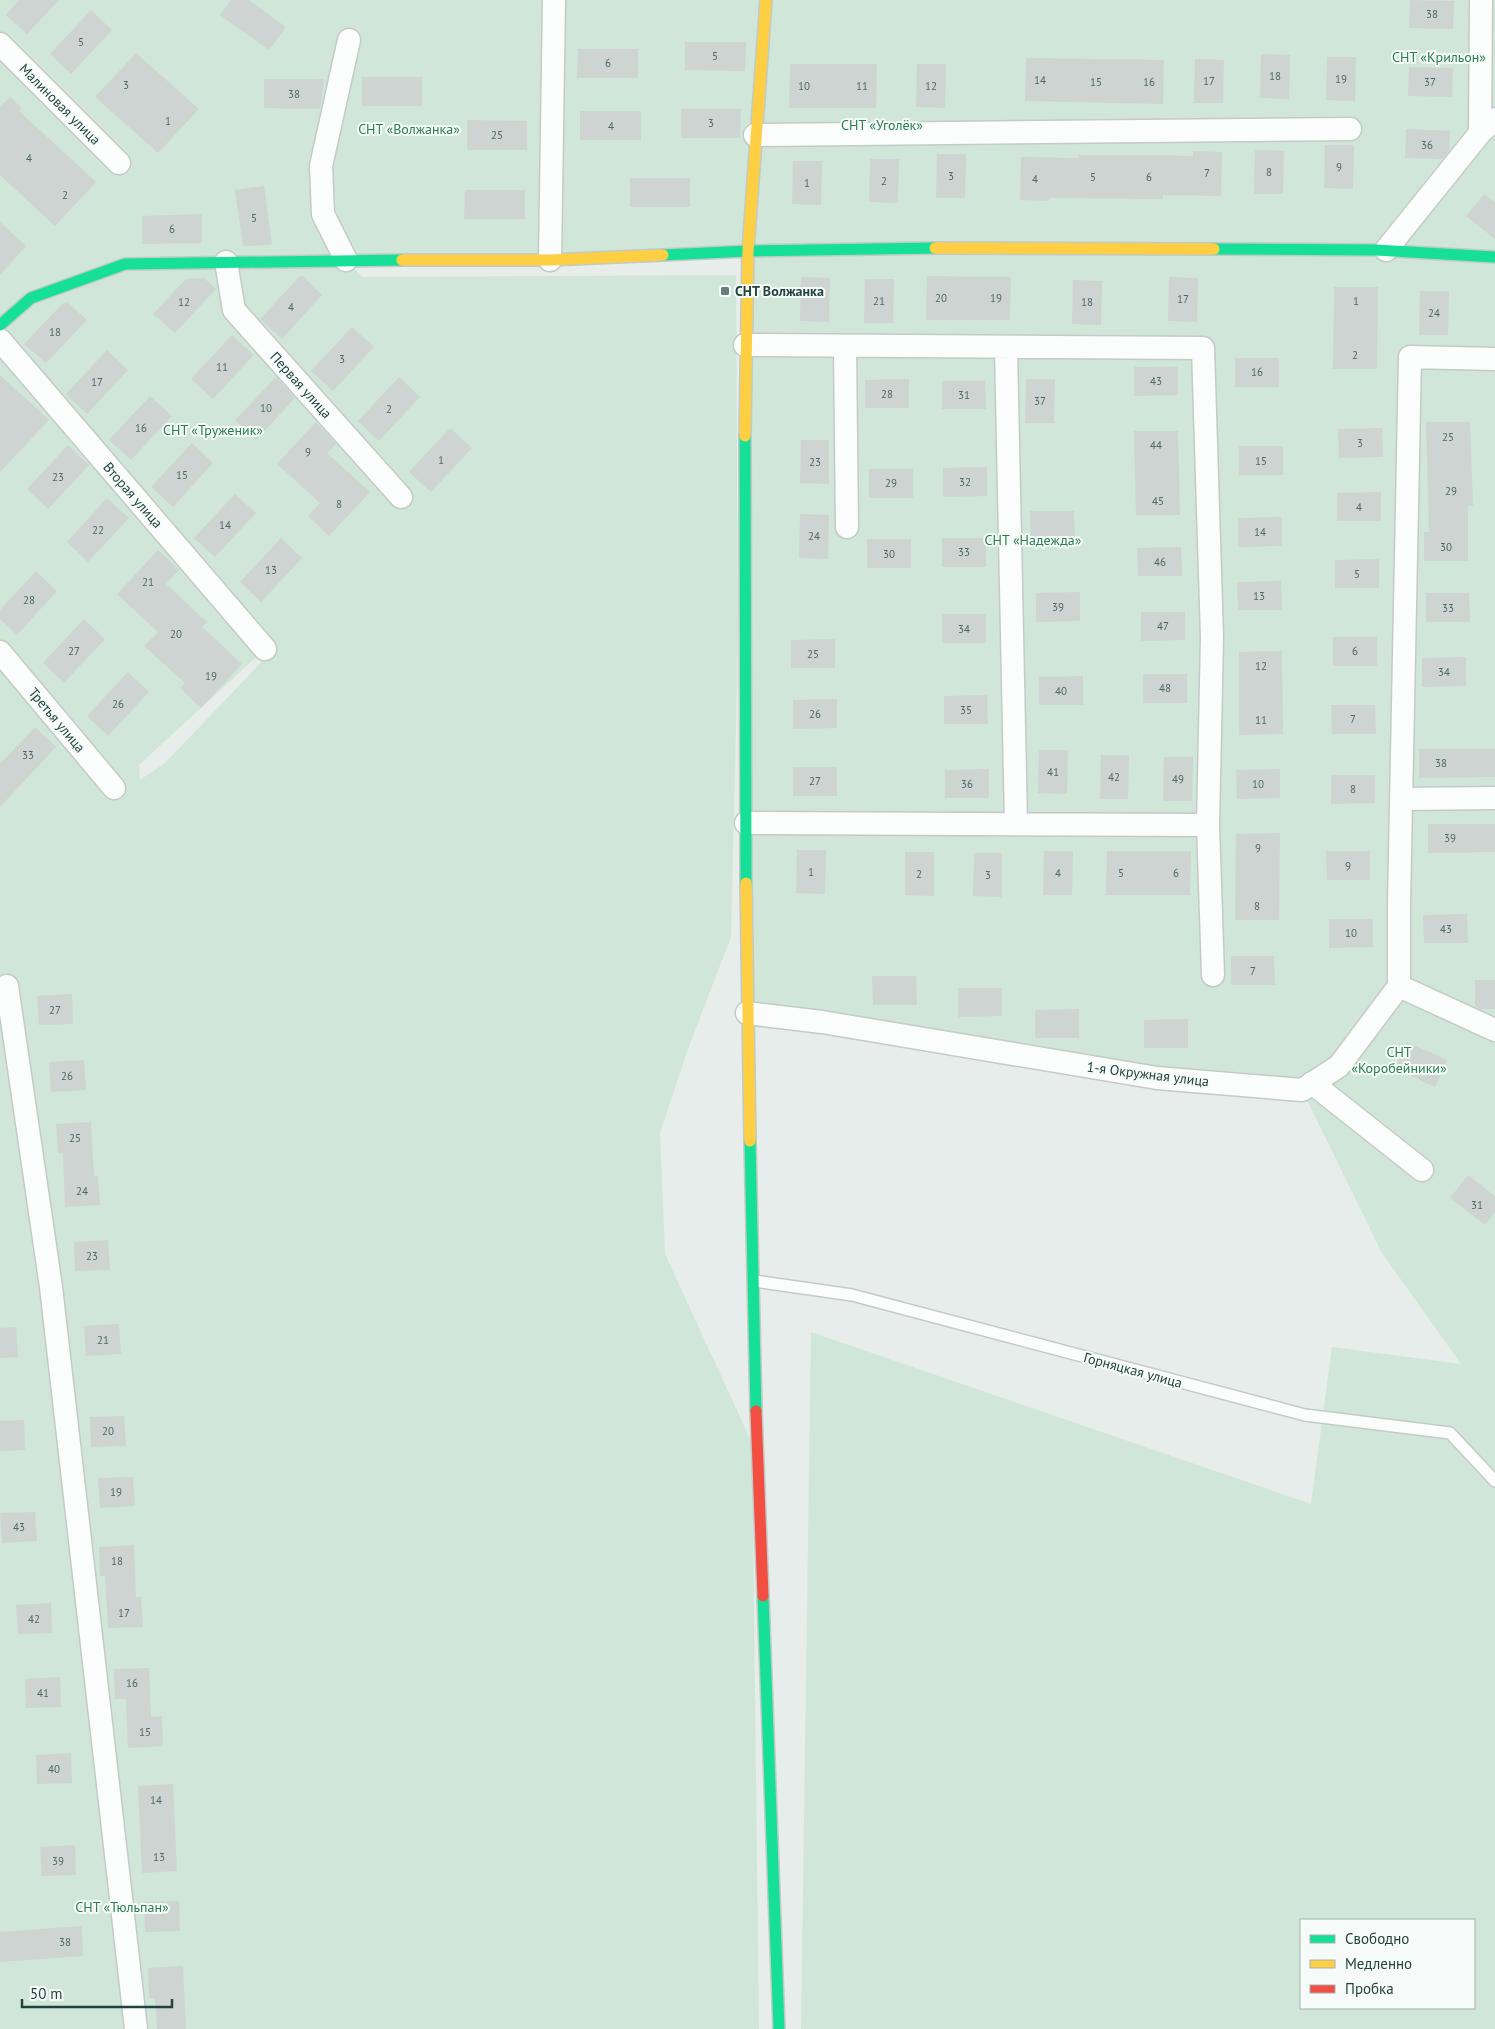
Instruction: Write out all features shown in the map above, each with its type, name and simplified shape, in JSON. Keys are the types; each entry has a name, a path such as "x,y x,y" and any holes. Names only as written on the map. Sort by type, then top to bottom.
{"street":[{"path":"550,260 554,0"},
{"path":"766,0 755,135 745,345 746,823 754,1281 779,2029"},
{"path":"1386,250 1487,126 1481,0"},
{"path":"346,260 323,214 321,166 349,40"},
{"name":"Малиновая улица","path":"0,44 119,163"},
{"path":"755,135 1350,129"},
{"path":"0,325 31,298 125,264 346,260 550,260 748,251 1038,247 1386,250 1495,257"},
{"name":"Первая улица","path":"226,262 234,310 401,497"},
{"name":"Вторая улица","path":"0,340 265,649"},
{"path":"745,345 1203,348 1212,638 1208,825 1213,975"},
{"path":"845,346 847,528"},
{"path":"1006,348 1016,822"},
{"path":"1495,359 1410,357 1399,904 1399,986 1495,1030"},
{"name":"Третья улица","path":"0,652 114,788"},
{"path":"1402,800 1495,798"},
{"path":"746,823 1016,822 1208,825"},
{"path":"7,986 51,1287 136,2029"},
{"name":"1-я Окружная улица","path":"748,1013 822,1022 1157,1078 1302,1090 1339,1066 1399,986"},
{"path":"1312,1084 1422,1170"}],"lane":[{"name":"Горняцкая улица","path":"754,1281 852,1295 1305,1415 1450,1433 1495,1481"}],"green space":[{"path":"0,0 1495,0 1495,2029 801,2029 811,1332 1311,1504 1332,1347 1461,1364 1382,1253 1302,1090 747,1013 748,251 346,260 362,277 736,275 738,644 731,937 688,1049 660,1133 665,1254 752,1443 759,2029 0,2029","holes":["265,649 269,654 165,763 140,780 139,765"]}],"building":[{"path":"19,0 59,0 27,34 6,15"},
{"path":"231,0 249,0 286,27 269,50 220,15"},
{"path":"1410,0 1454,1 1453,29 1409,28"},
{"path":"91,10 112,30 71,74 50,54"},
{"path":"685,42 746,42 745,71 685,70"},
{"path":"578,49 638,49 638,78 577,78"},
{"path":"136,53 199,109 158,153 95,97"},
{"path":"1261,54 1290,55 1289,99 1260,98"},
{"path":"1327,57 1356,57 1355,101 1326,100"},
{"path":"1026,58 1164,60 1163,104 1025,101"},
{"path":"1195,59 1224,60 1223,103 1194,103"},
{"path":"790,64 877,64 876,108 789,108"},
{"path":"917,64 946,64 945,108 916,107"},
{"path":"1409,67 1453,68 1452,97 1408,96"},
{"path":"362,77 422,77 422,106 362,106"},
{"path":"264,79 324,79 320,109 264,108"},
{"path":"10,97 22,108 19,111 96,182 55,226 0,175 0,107"},
{"path":"681,109 741,109 740,138 681,138"},
{"path":"580,111 641,111 641,140 580,140"},
{"path":"467,120 527,121 527,150 467,150"},
{"path":"1406,129 1450,131 1449,151 1442,159 1405,158"},
{"path":"1325,145 1354,145 1353,189 1324,188"},
{"path":"1255,150 1284,151 1283,194 1254,194"},
{"path":"1193,151 1222,152 1221,196 1163,195 1163,199 1049,198 1049,201 1020,200 1021,157 1079,158 1079,155 1193,156"},
{"path":"937,154 966,154 965,198 936,198"},
{"path":"870,159 899,159 898,203 869,202"},
{"path":"793,161 822,161 821,205 792,204"},
{"path":"630,178 690,178 690,207 630,207"},
{"path":"264,186 272,245 243,246 235,190"},
{"path":"465,190 525,190 525,219 464,219"},
{"path":"1484,194 1495,203 1495,239 1466,216"},
{"path":"202,214 202,243 142,244 142,216"},
{"path":"0,222 26,246 0,275"},
{"path":"300,276 303,276 322,295 282,339 260,319"},
{"path":"927,276 1011,277 1010,320 926,320"},
{"path":"801,277 830,278 829,322 800,321"},
{"path":"1169,277 1198,278 1197,322 1168,321"},
{"path":"204,278 216,289 175,333 153,314 186,279"},
{"path":"865,279 894,279 893,323 864,323"},
{"path":"1073,280 1102,281 1101,325 1072,324"},
{"path":"1334,287 1378,287 1377,369 1333,369"},
{"path":"1420,291 1449,291 1448,335 1419,335"},
{"path":"67,302 87,320 46,363 24,344 62,304"},
{"path":"352,327 374,347 333,391 311,371"},
{"path":"232,335 254,355 213,399 191,379"},
{"path":"107,350 128,370 87,414 66,394"},
{"path":"1235,358 1279,358 1279,387 1235,387"},
{"path":"1134,367 1178,367 1178,395 1134,396"},
{"path":"0,375 49,420 0,472"},
{"path":"276,377 295,398 256,440 235,420"},
{"path":"399,377 420,397 379,441 358,421"},
{"path":"909,379 909,408 865,408 865,380"},
{"path":"1026,379 1055,379 1054,423 1025,423"},
{"path":"942,381 985,381 986,409 942,409"},
{"path":"150,396 172,416 131,460 109,440"},
{"path":"316,422 336,444 327,453 370,492 329,536 308,516 320,503 277,464"},
{"path":"1426,422 1470,422 1473,506 1468,506 1468,561 1424,561 1424,532 1429,532"},
{"path":"450,428 472,448 431,492 409,472"},
{"path":"1382,428 1383,457 1339,458 1338,429"},
{"path":"1134,431 1178,431 1180,515 1136,515"},
{"path":"801,440 829,440 829,484 800,483"},
{"path":"192,443 213,463 173,507 151,487"},
{"path":"68,445 89,465 48,509 27,489"},
{"path":"1239,446 1283,446 1283,475 1239,475"},
{"path":"987,467 987,496 943,497 943,468"},
{"path":"869,469 913,469 913,498 869,498"},
{"path":"1381,492 1381,521 1337,521 1337,493"},
{"path":"235,494 256,513 215,557 194,538"},
{"path":"107,498 129,518 88,562 67,542"},
{"path":"1030,511 1074,511 1075,539 1031,540"},
{"path":"800,514 829,515 828,559 799,558"},
{"path":"1282,517 1282,546 1238,547 1238,518"},
{"path":"281,538 302,558 261,602 240,582"},
{"path":"942,538 986,538 986,567 942,567"},
{"path":"867,539 911,539 911,568 867,568"},
{"path":"1181,547 1182,576 1138,576 1137,548"},
{"path":"158,550 179,570 166,584 207,622 202,627 242,664 201,708 180,688 185,683 144,646 158,632 117,594"},
{"path":"1379,559 1379,588 1335,588 1335,560"},
{"path":"36,571 57,591 17,635 0,619 0,610"},
{"path":"1281,581 1282,610 1238,610 1237,582"},
{"path":"1080,592 1080,621 1036,622 1036,593"},
{"path":"1426,593 1469,593 1470,622 1426,622"},
{"path":"1141,612 1185,612 1185,640 1141,641"},
{"path":"942,614 986,614 986,643 942,643"},
{"path":"84,619 105,639 64,683 43,663"},
{"path":"1333,637 1377,637 1377,666 1333,666"},
{"path":"835,639 835,668 791,668 791,640"},
{"path":"1282,651 1283,734 1239,735 1239,652"},
{"path":"1466,657 1466,686 1422,687 1422,658"},
{"path":"128,672 149,692 108,736 87,716"},
{"path":"1143,674 1187,674 1187,703 1143,703"},
{"path":"1083,676 1083,705 1039,705 1039,677"},
{"path":"987,695 988,724 944,724 944,696"},
{"path":"837,699 837,728 793,729 793,700"},
{"path":"1331,705 1375,705 1376,734 1332,734"},
{"path":"35,727 56,747 0,807 0,764"},
{"path":"1419,749 1495,749 1495,777 1419,778"},
{"path":"1039,750 1068,750 1067,794 1038,793"},
{"path":"1101,755 1129,755 1128,799 1100,799"},
{"path":"1164,757 1193,757 1192,801 1163,801"},
{"path":"793,767 837,767 837,796 793,796"},
{"path":"989,769 989,798 945,798 945,770"},
{"path":"1280,769 1280,798 1237,799 1236,770"},
{"path":"1331,775 1375,775 1375,803 1331,804"},
{"path":"1428,824 1495,824 1495,852 1428,853"},
{"path":"1280,833 1279,920 1235,920 1236,834"},
{"path":"797,850 826,850 825,894 796,893"},
{"path":"1044,851 1073,851 1072,895 1043,895"},
{"path":"1107,851 1191,851 1190,895 1106,895"},
{"path":"1326,851 1370,851 1370,880 1327,880"},
{"path":"905,852 934,852 934,896 905,895"},
{"path":"974,853 1002,853 1002,897 973,896"},
{"path":"1467,914 1468,943 1424,943 1423,915"},
{"path":"1329,919 1373,919 1373,947 1329,948"},
{"path":"1231,956 1274,956 1275,985 1231,985"},
{"path":"872,976 916,976 917,1005 873,1005"},
{"path":"1475,980 1495,980 1495,1009 1480,1009 1475,1006"},
{"path":"958,988 1002,988 1002,1016 958,1017"},
{"path":"72,994 73,1024 39,1025 37,996"},
{"path":"1079,1009 1079,1038 1035,1038 1035,1010"},
{"path":"1188,1019 1188,1048 1144,1048 1144,1020"},
{"path":"1407,1042 1447,1060 1435,1087 1395,1068"},
{"path":"84,1060 86,1090 51,1092 49,1062"},
{"path":"91,1122 94,1176 98,1176 100,1205 65,1207 63,1153 58,1153 56,1124"},
{"path":"1468,1175 1495,1196 1495,1212 1485,1225 1450,1198"},
{"path":"108,1240 110,1270 75,1271 74,1242"},
{"path":"119,1324 121,1354 86,1356 84,1326"},
{"path":"16,1327 18,1357 0,1358 0,1328"},
{"path":"124,1416 126,1446 91,1447 90,1417"},
{"path":"24,1420 25,1450 0,1451 0,1421"},
{"path":"133,1477 135,1506 100,1508 98,1478"},
{"path":"35,1512 37,1541 2,1543 0,1513"},
{"path":"134,1545 136,1597 141,1597 143,1627 108,1628 105,1576 100,1576 99,1547"},
{"path":"51,1603 52,1633 18,1634 16,1605"},
{"path":"149,1668 151,1717 162,1716 163,1746 128,1748 126,1699 115,1699 114,1669"},
{"path":"60,1677 61,1707 26,1708 25,1679"},
{"path":"71,1753 72,1783 37,1784 36,1755"},
{"path":"173,1784 177,1871 142,1873 138,1786"},
{"path":"75,1845 76,1875 42,1876 40,1847"},
{"path":"179,1901 180,1931 145,1932 144,1902"},
{"path":"82,1926 83,1956 0,1962 0,1932"},
{"path":"183,1966 186,2029 157,2029 155,1998 149,1998 148,1968"}],"traffic: fast":[{"path":"663,255 748,251 935,248"},
{"path":"1214,249 1376,250 1495,257"},
{"path":"0,325 31,298 125,264 402,260"},
{"path":"745,436 746,883"},
{"path":"750,1141 756,1411"},
{"path":"763,1596 779,2029"}],"traffic: slow":[{"path":"745,436 748,251 766,0"},
{"path":"935,248 1214,249"},
{"path":"402,260 550,260 663,255"},
{"path":"746,883 750,1141"}],"traffic: jam":[{"path":"756,1411 763,1596"}],"place":[{"name":"СНТ Волжанка","path":"725,291"}],"park label":[{"name":"СНТ «Крильон»","path":"1439,57"},
{"name":"СНТ «Уголёк»","path":"882,125"},
{"name":"СНТ «Волжанка»","path":"409,129"},
{"name":"СНТ «Труженик»","path":"213,430"},
{"name":"СНТ «Надежда»","path":"1033,540"},
{"name":"СНТ «Коробейники»","path":"1399,1060"},
{"name":"СНТ «Тюльпан»","path":"122,1907"}]}
